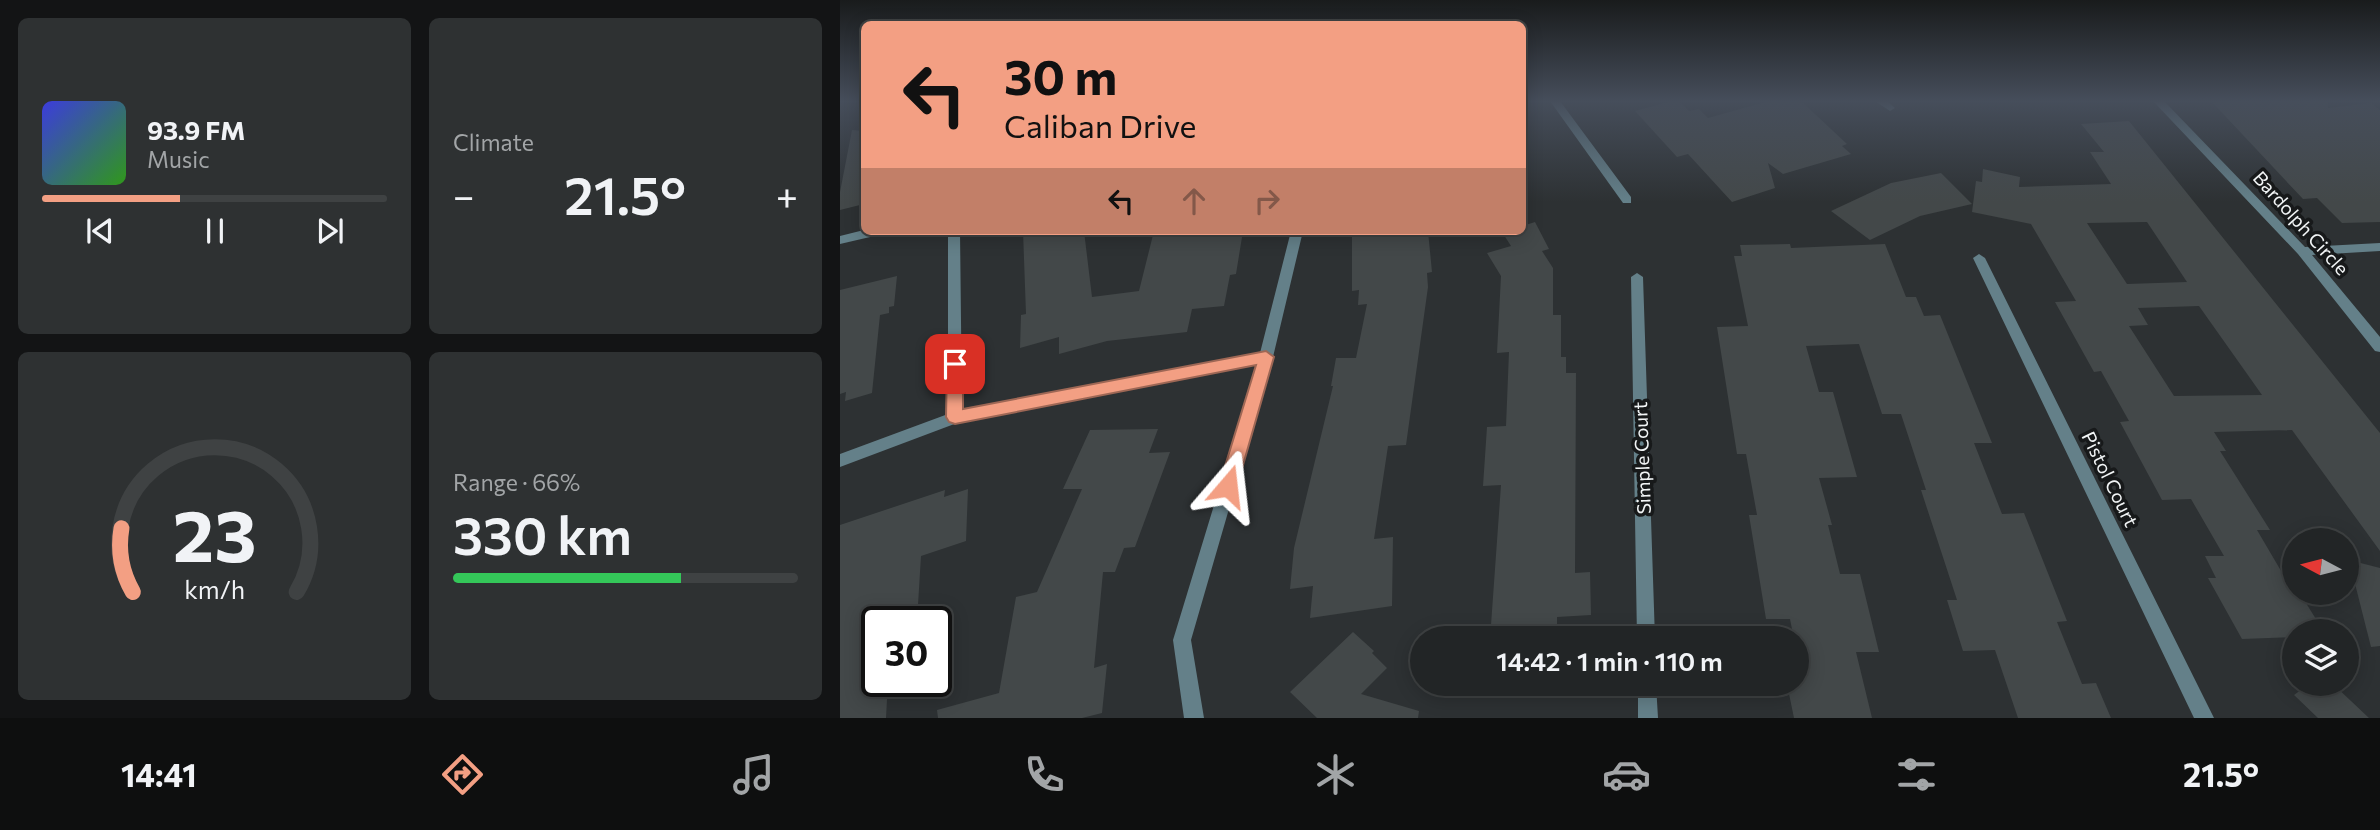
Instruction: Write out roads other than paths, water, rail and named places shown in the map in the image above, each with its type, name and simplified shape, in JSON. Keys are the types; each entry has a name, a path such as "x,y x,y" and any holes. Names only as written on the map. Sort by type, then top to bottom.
{"street":[{"path":"1579,135 1627,200"},
{"name":"Bardolph Circle","path":"2190,135 2302,251 2380,347"},
{"path":"840,240 862,235"},
{"path":"954,235 955,417"},
{"path":"1194,718 1182,640 1266,357 1296,235"},
{"path":"2302,251 2380,247"},
{"name":"Pistol Court","path":"1979,258 2204,718"},
{"name":"Simple Court","path":"1637,276 1646,626"},
{"path":"840,461 955,417 1266,357"},
{"path":"1647,696 1648,718"}]}
